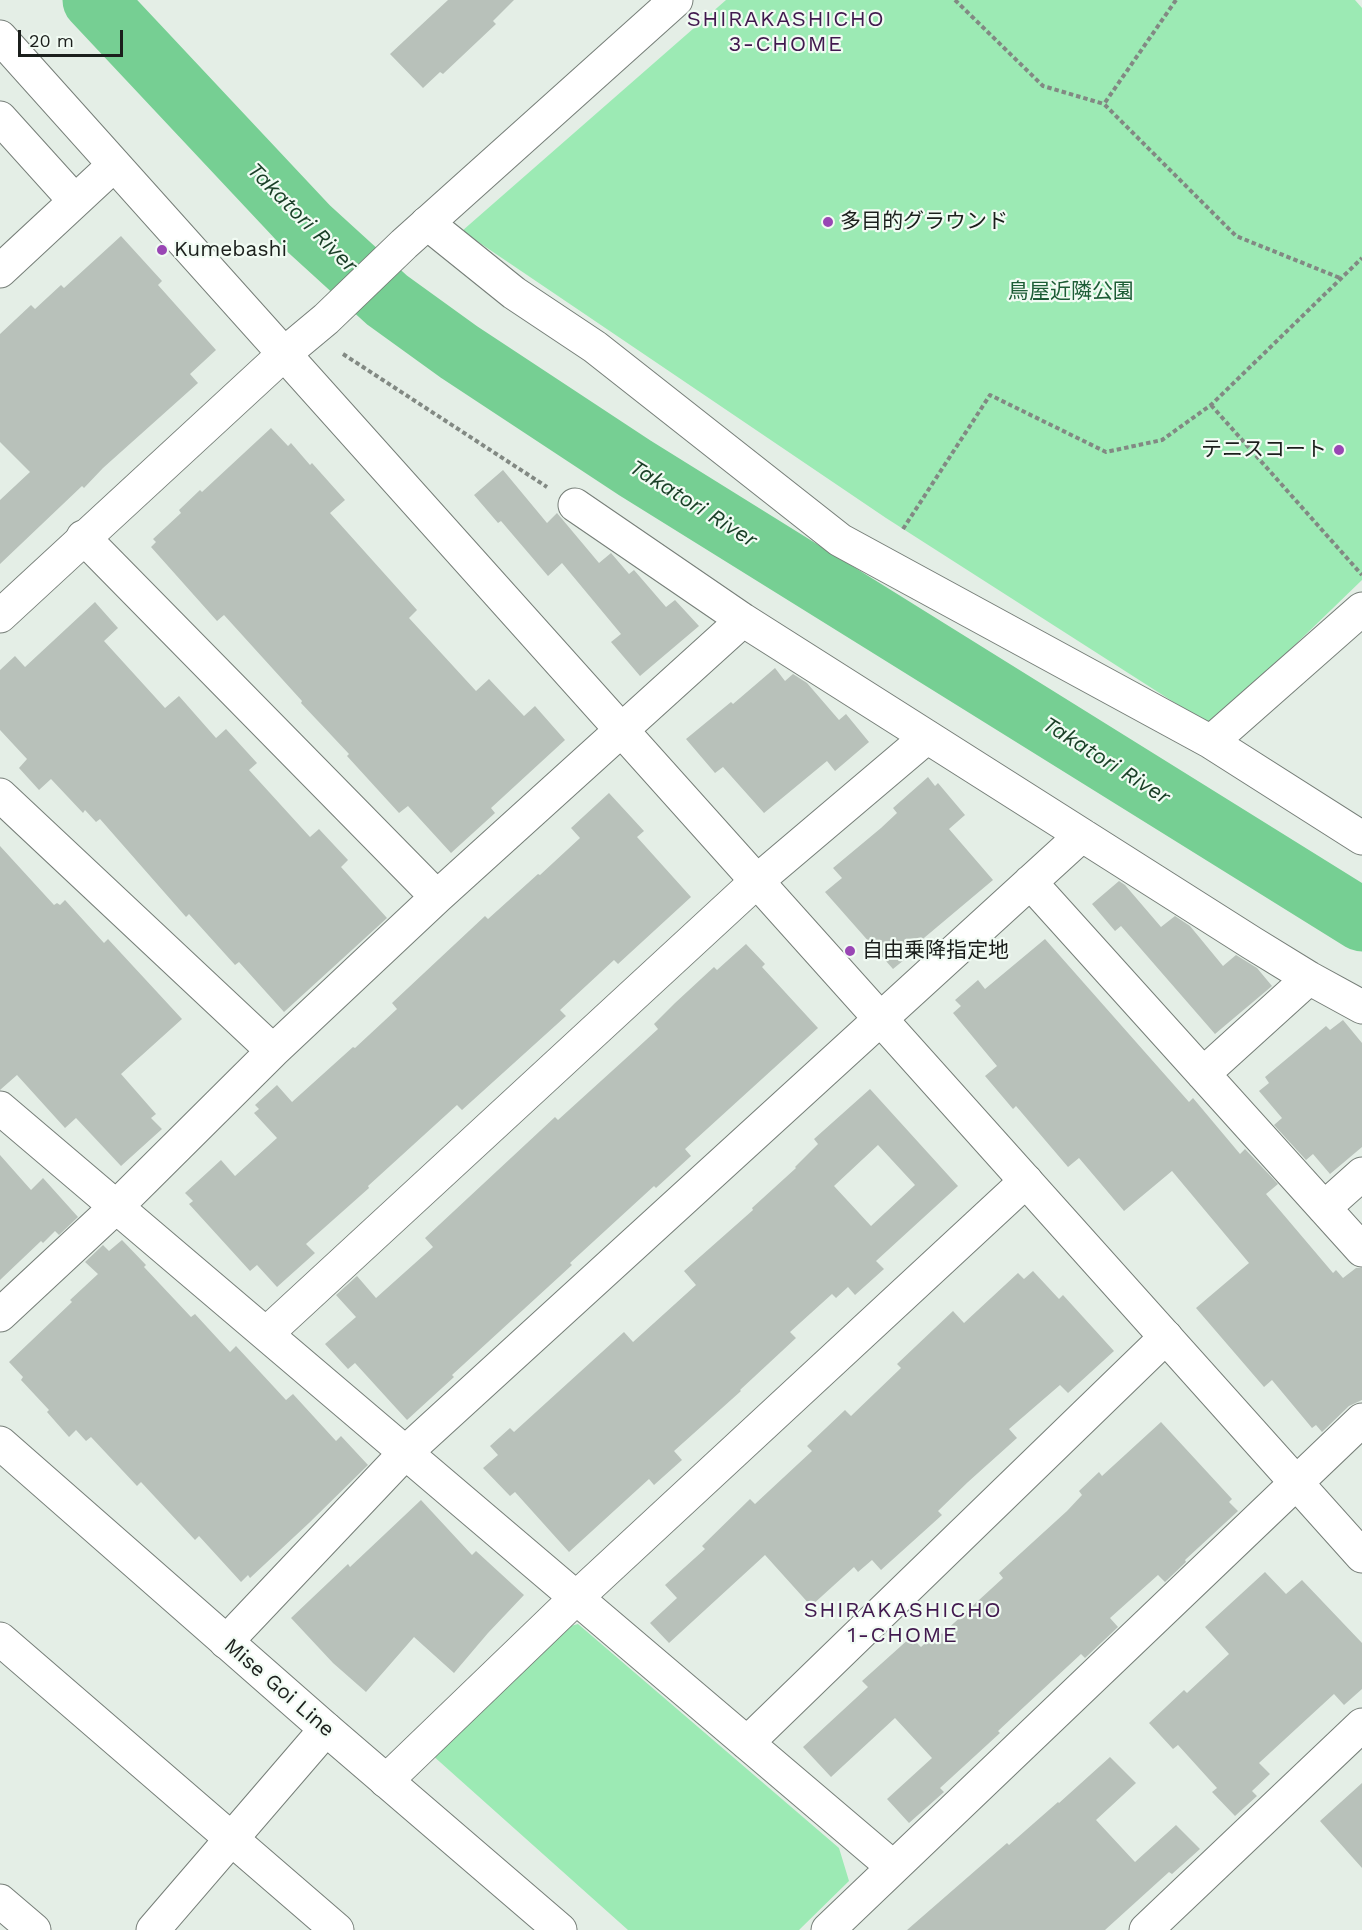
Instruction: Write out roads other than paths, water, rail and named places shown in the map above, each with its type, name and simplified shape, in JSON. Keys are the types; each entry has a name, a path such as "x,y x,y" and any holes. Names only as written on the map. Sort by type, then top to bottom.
{"street":[{"path":"0,616 83,537 676,0"},
{"path":"0,37 1362,1556"},
{"path":"0,118 75,201"},
{"path":"0,271 114,165"},
{"path":"416,234 514,293 595,347 840,540 1210,742 1362,838"},
{"path":"575,505 743,620 1309,978 1362,1007"},
{"path":"83,537 437,897"},
{"path":"1210,742 1362,609"},
{"path":"0,1315 116,1206 273,1051 437,897 743,620"},
{"path":"266,1334 757,881 927,737"},
{"path":"0,795 273,1051"},
{"path":"226,1642 405,1453 1082,835"},
{"path":"1030,882 1362,1250"},
{"path":"1203,1074 1309,978"},
{"path":"0,1108 893,1868"},
{"path":"1324,1208 1362,1174"},
{"path":"386,1781 576,1598 1026,1181"},
{"path":"747,1743 1166,1337"},
{"path":"828,1930 1362,1420"},
{"name":"Mise Goi Line","path":"0,1443 326,1729 560,1930"},
{"path":"0,1639 337,1930"},
{"path":"1146,1930 1362,1725"},
{"path":"153,1930 326,1729"},
{"path":"0,1901 34,1930"}],"waterway":[{"name":"Takatori River","path":"94,0 308,228 387,300 459,352 635,468 1362,920"}],"place":[{"name":"多目的グラウンド","path":"828,222"},
{"name":"Kumebashi","path":"162,250"},
{"name":"テニスコート","path":"1339,450"},
{"name":"自由乗降指定地","path":"850,951"}],"district":[{"name":"SHIRAKASHICHO 3-CHOME","path":"786,32"},
{"name":"SHIRAKASHICHO 1-CHOME","path":"903,1624"}],"park label":[{"name":"鳥屋近隣公園","path":"1071,292"}]}
